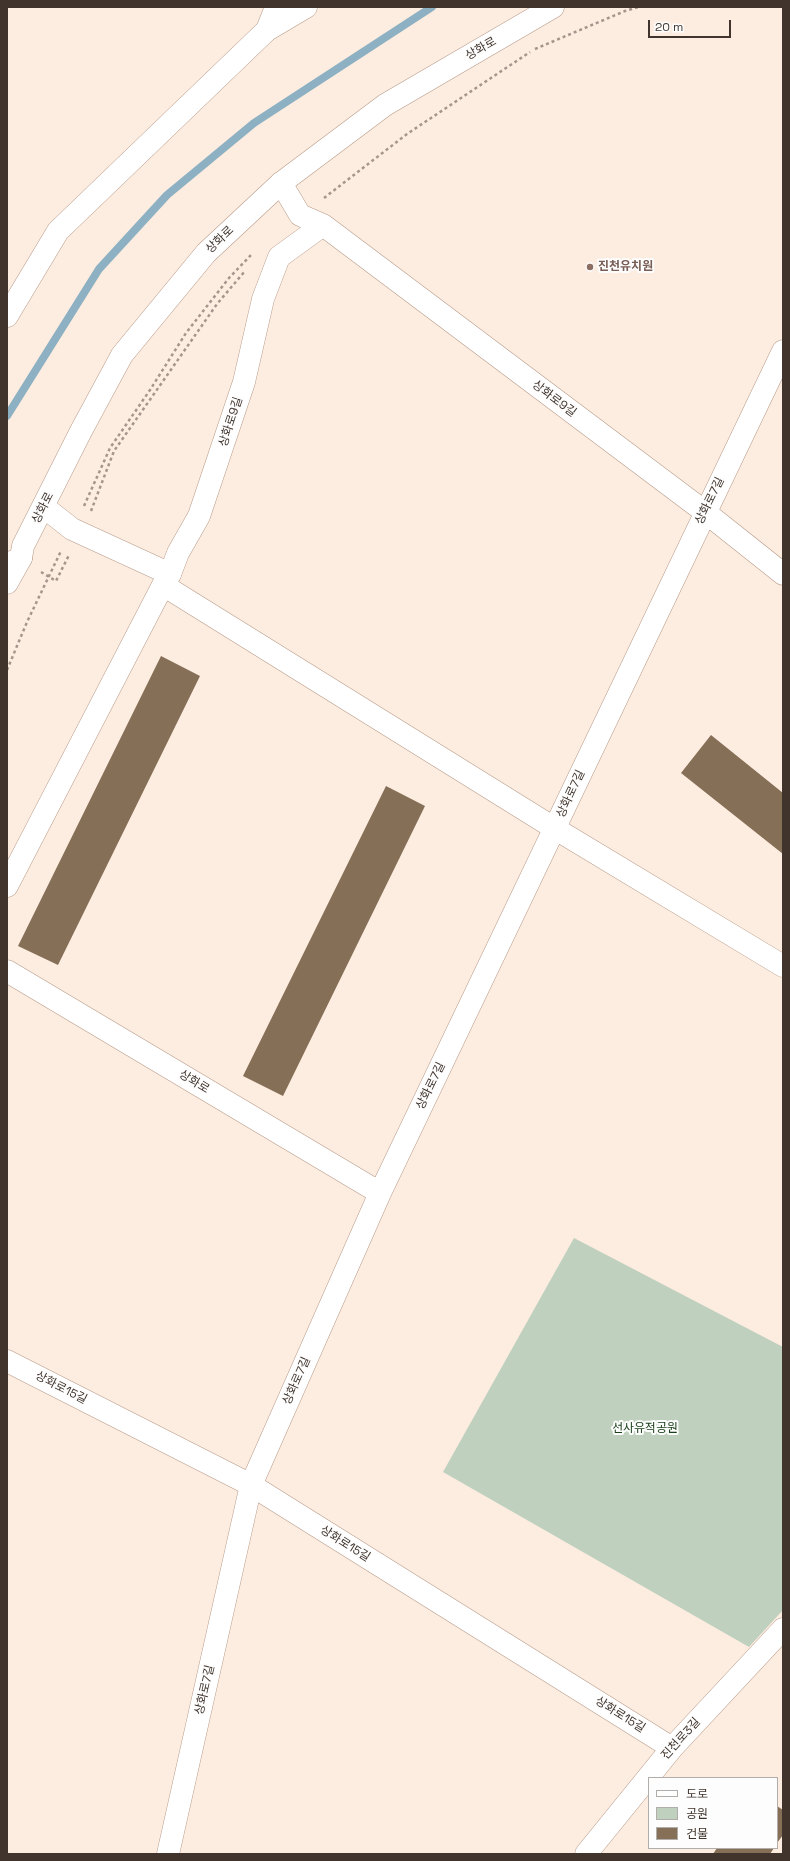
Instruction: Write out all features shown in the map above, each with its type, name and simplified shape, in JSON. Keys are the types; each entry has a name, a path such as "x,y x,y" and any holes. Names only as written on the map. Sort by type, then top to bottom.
{"street":[{"path":"267,30 276,7"},
{"path":"7,316 58,231 267,30 306,7"},
{"name":"상화로","path":"7,583 14,561 44,507 81,431 122,354 206,253 281,183 385,105 553,7"},
{"name":"상화로9길","path":"281,183 300,215 323,225 705,512 783,574"},
{"name":"상화로9길","path":"7,886 167,580 178,553 199,516 244,382 263,299 279,257 323,225"},
{"name":"상화로7길","path":"168,1854 251,1485 380,1193 783,350"},
{"path":"44,507 72,529 81,522 167,580 554,828 783,966"},
{"name":"상화로","path":"7,971 380,1193"},
{"name":"상화로15길","path":"7,1361 251,1485 672,1748"},
{"name":"진천로3길","path":"648,1777 672,1748 783,1629"},
{"name":"진천로3길","path":"586,1854 648,1778"}],"path":[{"path":"319,201 407,134 534,50 625,11 639,7"},
{"path":"81,522 88,500 110,448 150,390 186,333 229,278 254,252"},
{"path":"14,561 56,581 81,522 114,451 217,304 249,267"},
{"path":"7,670 48,576 63,547"}],"green space":[{"name":"선사유적공원","path":"574,1238 783,1347 783,1610 749,1647 443,1472"}],"building":[{"path":"161,656 200,676 58,965 18,946"},
{"path":"711,735 783,793 783,854 681,773"},
{"path":"386,786 425,806 283,1096 243,1076"},
{"path":"778,1807 783,1810 783,1835 778,1842"},
{"path":"716,1849 773,1849 770,1854 713,1854"}],"waterway":[{"path":"7,416 99,269 167,195 254,123 432,7"}],"place":[{"name":"진천유치원","path":"590,267"}]}
